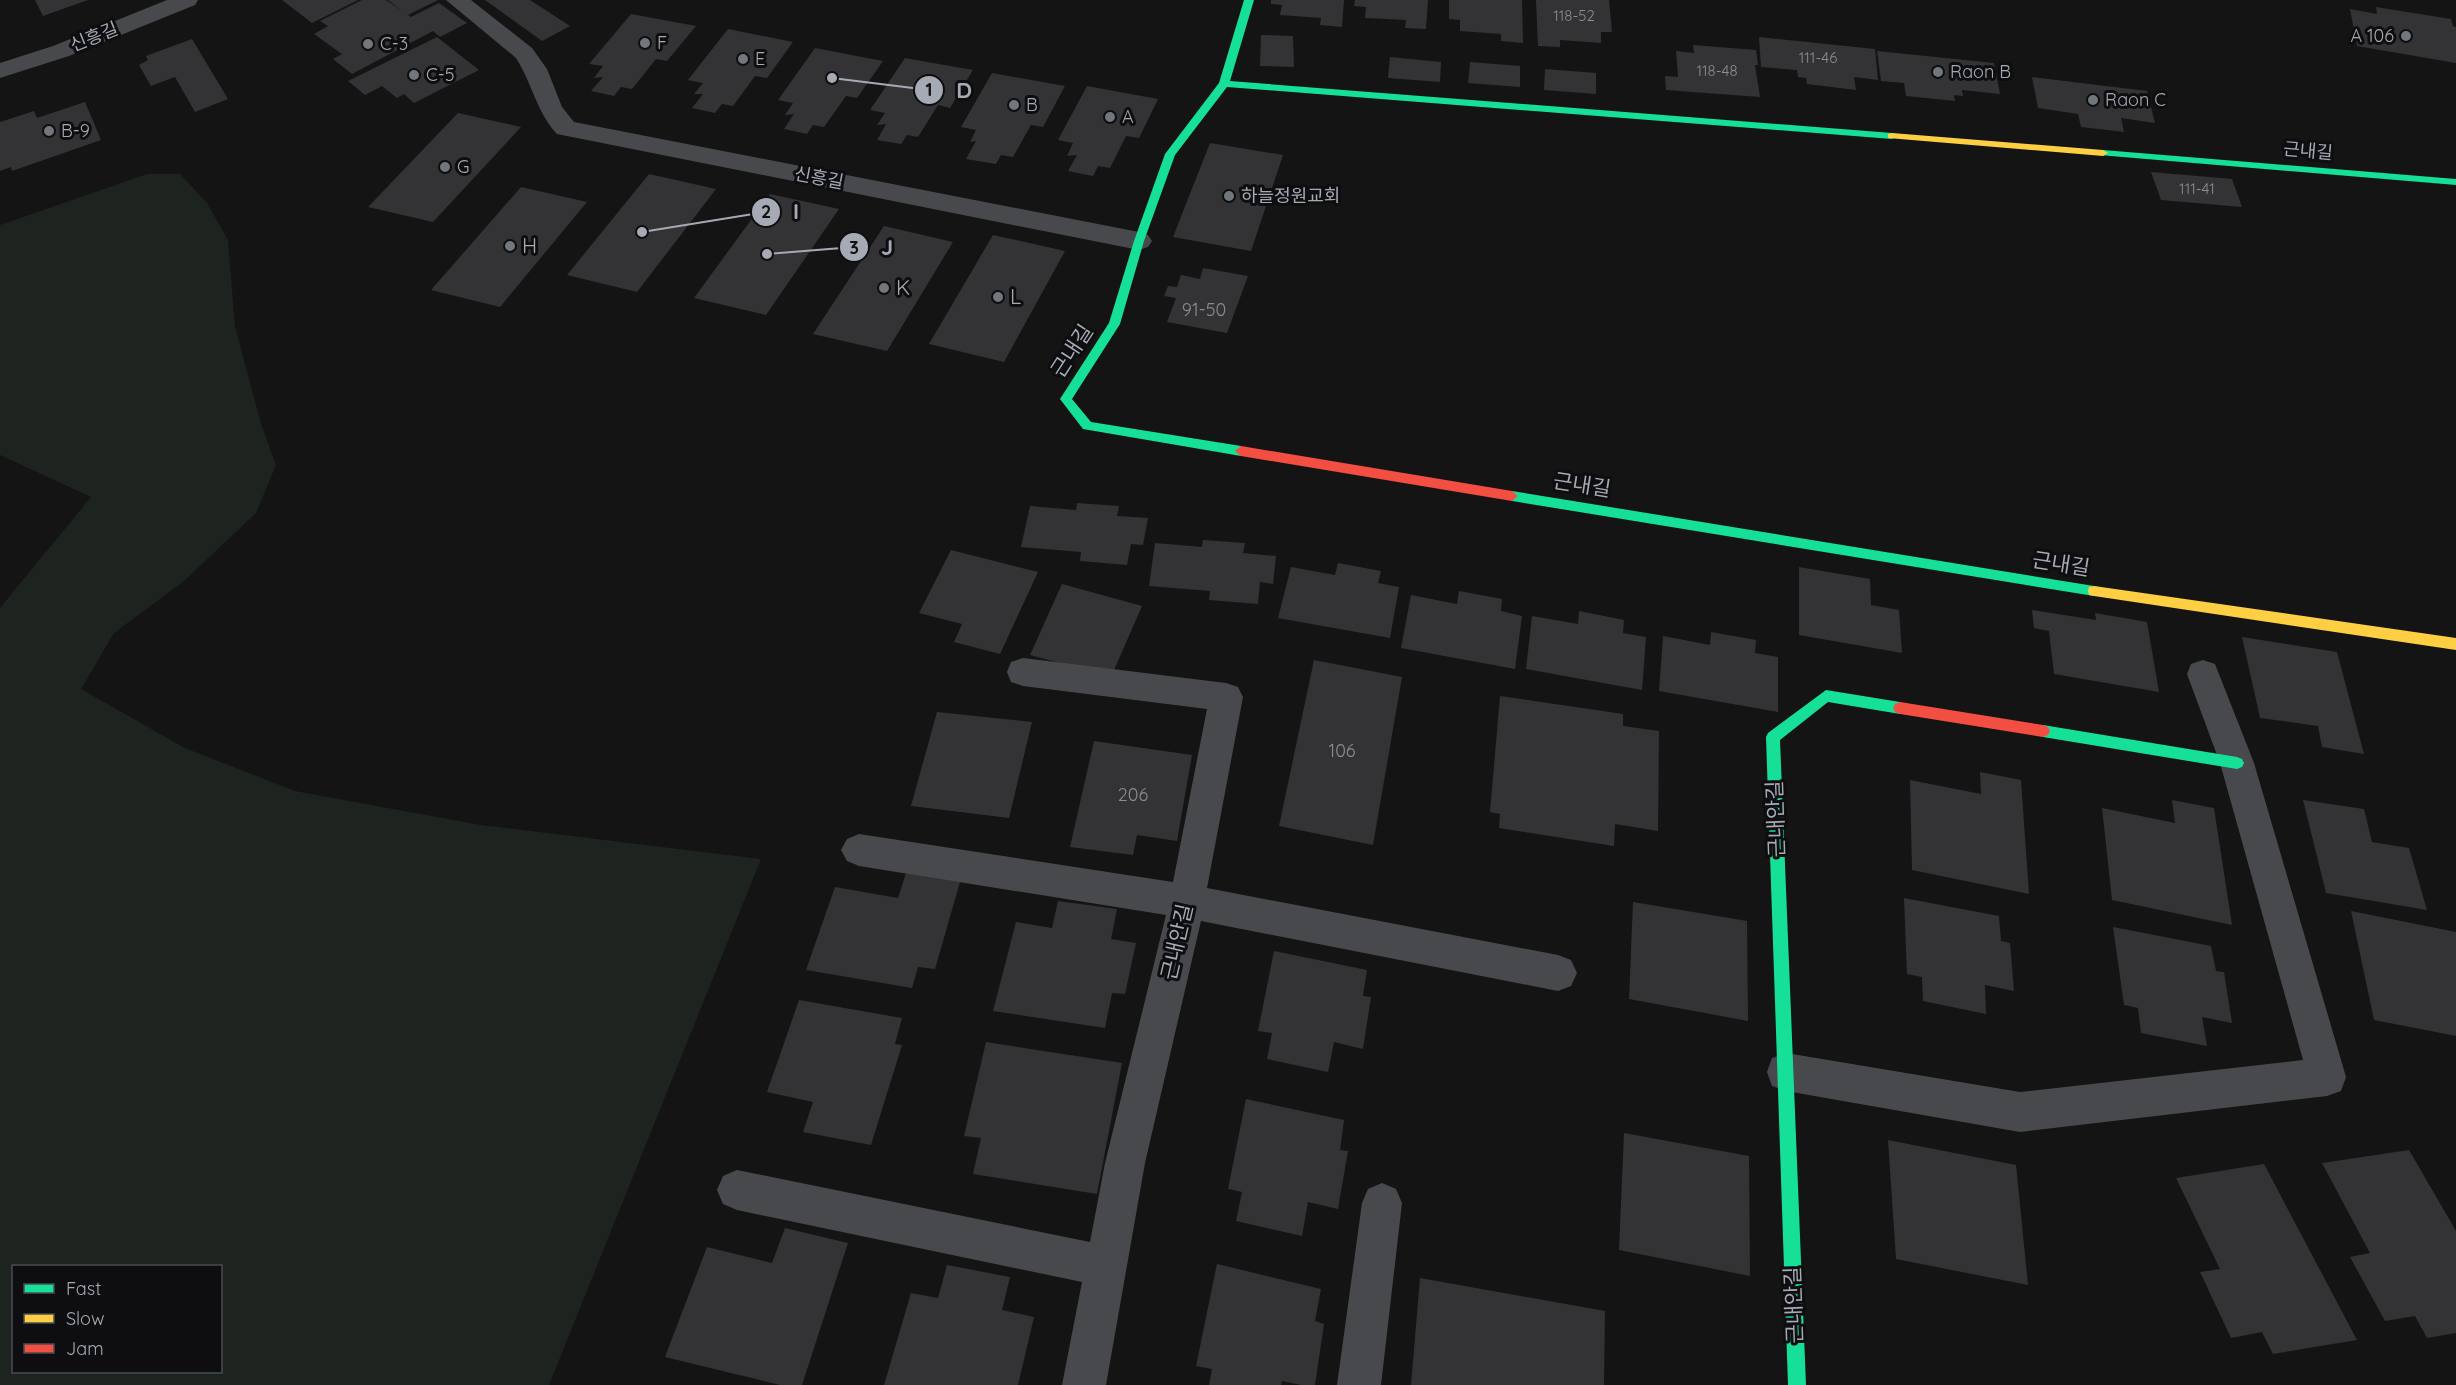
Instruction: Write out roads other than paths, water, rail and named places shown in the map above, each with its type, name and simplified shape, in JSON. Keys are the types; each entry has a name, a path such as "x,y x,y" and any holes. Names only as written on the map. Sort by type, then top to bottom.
{"street":[{"name":"신흥길","path":"0,72 61,51 187,0"},
{"name":"신흥길","path":"457,0 524,53 534,67 553,115 566,128 1139,240"},
{"name":"근내길","path":"1249,0 1224,84 1170,154 1139,240 1114,324 1065,399 1086,426 2167,603 2456,644"},
{"name":"근내길","path":"1224,84 1386,95 2456,182"},
{"name":"근내안길","path":"1023,672 1226,698 1187,901 1125,1163 1084,1385"},
{"path":"1786,1072 2020,1112 2326,1077 2237,763 2203,674"},
{"name":"근내안길","path":"1797,1385 1773,737 1826,696 2237,763"},
{"path":"859,850 1187,901 1558,973"},
{"path":"737,1190 1106,1266"},
{"path":"1359,1385 1382,1203"}],"place":[{"name":"A 106","path":"2406,36"},
{"name":"F","path":"645,43"},
{"name":"C-3","path":"368,44"},
{"name":"E","path":"743,59"},
{"name":"Raon B","path":"1938,72"},
{"name":"C-5","path":"414,75"},
{"name":"D","path":"832,78"},
{"name":"Raon C","path":"2093,100"},
{"name":"B","path":"1014,105"},
{"name":"A","path":"1110,117"},
{"name":"B-9","path":"49,131"},
{"name":"G","path":"445,167"},
{"name":"하늘정원교회","path":"1229,196"},
{"name":"I","path":"642,232"},
{"name":"H","path":"510,246"},
{"name":"J","path":"767,254"},
{"name":"K","path":"884,288"},
{"name":"L","path":"998,297"}]}
